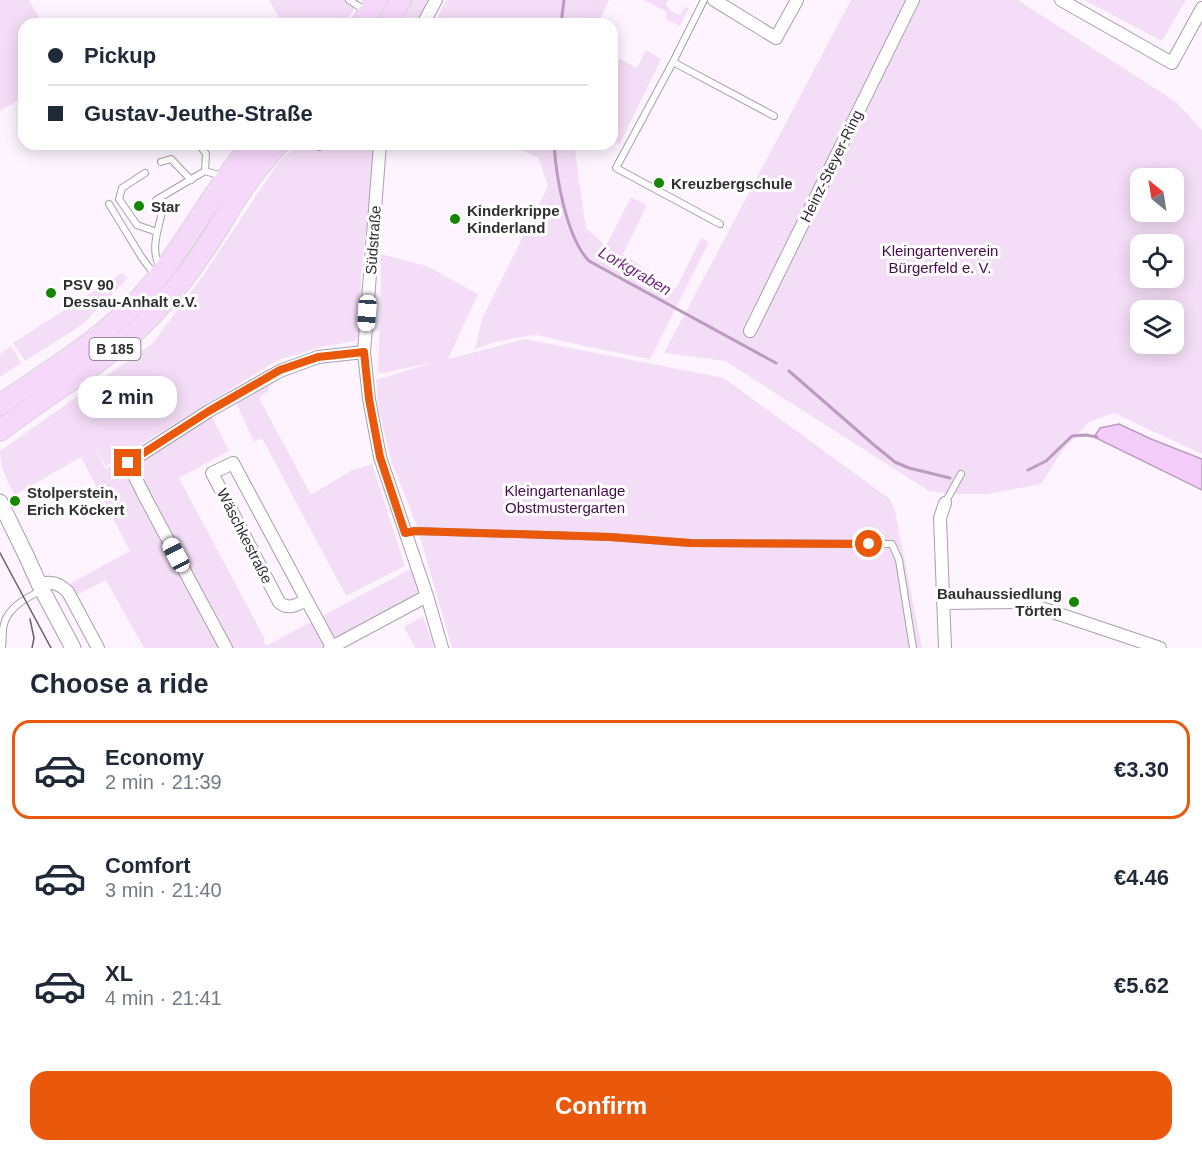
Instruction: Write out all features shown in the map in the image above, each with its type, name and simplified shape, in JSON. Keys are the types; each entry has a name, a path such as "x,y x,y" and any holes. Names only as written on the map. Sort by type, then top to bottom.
{"main road":[{"path":"390,18 401,0"},
{"name":"B 185","path":"0,430 102,360 151,316 209,243 250,150"},
{"name":"B 185","path":"0,405 93,342 128,310 160,275 235,182 264,162 274,150"}],"street":[{"path":"426,18 436,0"},
{"path":"714,0 776,38 797,0"},
{"name":"Heinz-Steyer-Ring","path":"750,331 913,0"},
{"path":"1061,0 1172,63 1202,8"},
{"name":"Südstraße","path":"380,150 364,352 369,399 380,457 442,648"},
{"path":"226,648 128,463 209,411 280,370 318,357 364,352"},
{"name":"Wäschkestraße","path":"306,599 292,607 284,606 279,602 212,473 233,463 306,599 331,647"},
{"path":"0,502 40,587 73,648"},
{"path":"945,503 940,518 945,648"},
{"path":"40,587 46,582 54,582 68,592 98,648"},
{"path":"331,647 427,596"},
{"path":"943,603 1023,602 1160,648"}],"lane":[{"path":"349,0 369,12"},
{"path":"704,0 616,168 720,224"},
{"path":"673,62 774,116"},
{"path":"203,150 206,154 205,171"},
{"path":"161,162 171,159 191,180"},
{"path":"160,275 154,249 162,212 156,200 205,171"},
{"path":"205,171 235,182"},
{"path":"145,172 122,188 119,199 136,225 157,232"},
{"path":"109,204 142,258 160,275"},
{"path":"945,503 961,474"},
{"path":"405,533 415,531 610,537 690,543 892,544 899,560 913,648"},
{"path":"2,648 2,618 40,587"}],"green space":[{"path":"0,0 29,0 40,18 18,18 18,100 0,111"},
{"path":"269,0 359,0 348,18 280,18"},
{"path":"408,0 431,0 422,18 398,18"},
{"path":"446,0 609,0 601,18 437,18"},
{"path":"643,0 668,0 666,4 671,11 680,15 685,7 689,8 680,26 665,19 667,12"},
{"name":"Kleingartenverein Bürgerfeld e. V.","path":"851,0 1018,0 1176,102 1202,130 1202,454 1114,413 1089,422 1062,451 1041,484 989,494 949,494 929,491 725,361 664,353"},
{"path":"1084,0 1186,0 1162,41"},
{"path":"646,50 661,59 620,144 618,143 618,58 637,68"},
{"path":"292,150 376,150 361,274 359,336 355,341 321,347 278,360 106,466 94,448 106,469 118,462 128,463 209,411 229,451 179,478 265,639 266,646 416,566 427,596 330,648 144,648 106,580 75,596 68,585 130,551 81,457 15,495 4,474 0,451 153,343 202,277 278,163"},
{"path":"521,150 575,150 586,228 606,246 631,197 647,205 623,254 676,289 701,238 709,242 650,359 537,335 495,342 475,349 482,319 548,186 538,157"},
{"name":"Kleingartenanlage Obstmustergarten","path":"380,254 427,266 478,294 448,359 525,339 724,378 890,499 895,511 922,648 452,648 417,526 392,463 379,412 376,380 435,362 378,374"},
{"path":"122,273 128,278 85,322 25,361 13,343"},
{"path":"11,346 21,363 0,377 0,354"},
{"path":"268,382 269,390 259,398 311,495 352,470 372,464 405,566 346,596 262,438 254,442 236,402"},
{"path":"423,616 434,648 415,648 404,627"}],"shaded area":[{"path":"1119,424 1202,459 1202,490 1094,437 1100,428"}],"waterway":[{"name":"Lorkgraben","path":"562,18 564,0"},
{"name":"Lorkgraben","path":"555,150 560,189 568,222 574,237 589,261 776,363"},
{"name":"Lorkgraben","path":"789,371 895,462 909,468 950,478"},
{"name":"Lorkgraben","path":"1028,470 1046,461 1072,436 1097,437"}],"tram line":[{"path":"0,553 51,648"},
{"path":"30,619 34,638 32,648"}],"place":[{"name":"Kreuzbergschule","path":"659,183"},
{"name":"Star","path":"139,206"},
{"name":"Kinderkrippe Kinderland","path":"455,219"},
{"name":"PSV 90 Dessau-Anhalt e.V.","path":"51,293"},
{"name":"Stolperstein, Erich Köckert","path":"15,501"},
{"name":"Bauhaussiedlung Törten","path":"1074,602"}],"route":[{"path":"128,463 209,411 280,370 318,357 364,352 369,399 380,457 405,533 415,531 610,537 690,543 869,544"}]}
